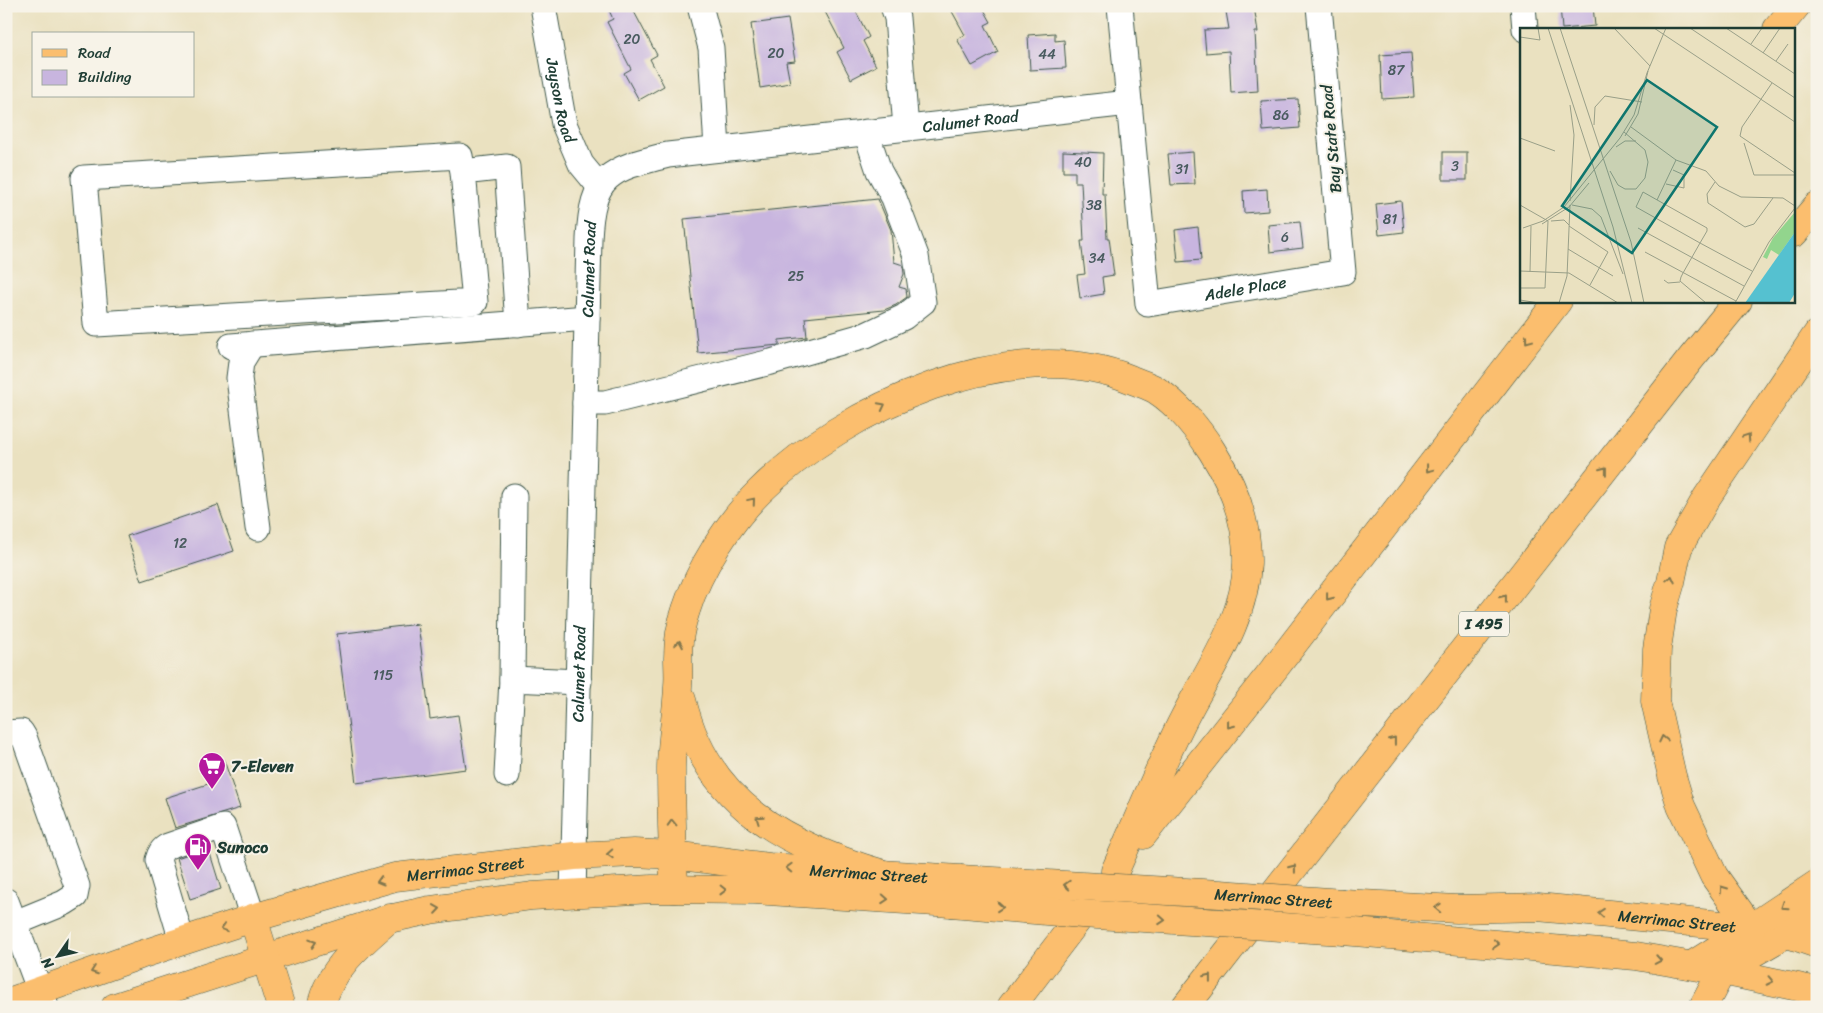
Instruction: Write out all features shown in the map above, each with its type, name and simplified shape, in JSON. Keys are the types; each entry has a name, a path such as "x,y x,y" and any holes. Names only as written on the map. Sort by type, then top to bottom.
{"main road":[{"path":"1778,28 1796,6"},
{"path":"1796,231 1817,206"},
{"path":"1011,1007 1557,302"},
{"name":"I 495","path":"1185,1007 1689,361 1737,302"},
{"path":"1751,928 1714,876 1681,806 1663,740 1655,701 1657,649 1663,609 1678,548 1706,497 1817,334"},
{"path":"674,889 671,767 679,684 678,654 685,611 706,566 725,533 758,492 804,453 846,424 892,402 944,381 985,371 1024,365 1079,365 1112,372 1156,390 1200,432 1220,464 1235,494 1245,526 1247,564 1243,592 1234,622 1214,664 1181,724 1115,871"},
{"path":"679,684 686,717 695,742 708,765 734,798 758,819 794,839 823,853 883,874"},
{"name":"Merrimac Street","path":"11,1004 44,999 182,941 253,918 395,877 574,856 634,853 673,855 769,867 883,874 956,891 1149,919 1343,931 1636,956 1722,971 1817,916"},
{"name":"Merrimac Street","path":"1692,965 1817,884"},
{"name":"Merrimac Street","path":"115,1007 390,918 430,910 532,896 674,889 1220,894 1457,909 1538,907 1751,928 1788,934"},
{"path":"253,918 281,1007"},
{"path":"321,1007 331,980 341,966 357,946 390,918"},
{"path":"1788,934 1817,944"},
{"path":"1703,1007 1722,971 1817,991"}],"street":[{"name":"Jayson Road","path":"544,6 564,124 581,164 600,187"},
{"path":"700,6 710,48 717,149"},
{"path":"893,6 897,18 906,128"},
{"path":"1120,6 1129,103"},
{"name":"Bay State Road","path":"1319,6 1343,272"},
{"path":"1522,6 1524,28"},
{"name":"Calumet Road","path":"573,894 590,218 595,195 600,187 613,173 631,165 668,155 1129,103"},
{"name":"Adele Place","path":"1129,103 1148,304 1343,272"},
{"path":"585,404 599,404 772,362 866,334 904,317 923,302 916,256 894,198 879,171 866,132"},
{"path":"460,156 463,172 475,302 96,324 84,178 460,156"},
{"path":"463,172 507,167 518,324"},
{"path":"258,528 239,378 242,345 587,318"},
{"path":"507,776 512,679 514,496"},
{"path":"512,679 578,682"},
{"path":"6,733 21,732 24,737 78,886 75,896 64,903 10,912 44,999"},
{"path":"182,941 158,860 163,849 168,846 214,830 224,827 253,918"}],"building":[{"path":"607,6 631,6 657,55 650,59 664,86 639,100 624,73 631,69 607,22 613,19"},
{"path":"822,6 853,6 869,37 863,41 876,66 851,79 837,52 844,48"},
{"path":"949,6 982,6 991,22 985,25 998,52 972,66 957,39 965,35"},
{"path":"1225,6 1254,6 1258,32 1255,32 1258,91 1231,93 1229,51 1206,53 1204,30 1229,29"},
{"path":"1560,6 1593,6 1595,26 1562,28"},
{"path":"788,19 795,61 786,62 790,83 760,88 751,24"},
{"path":"1055,33 1055,41 1064,40 1066,68 1030,70 1028,35"},
{"path":"1411,53 1414,97 1382,99 1380,55"},
{"path":"1298,99 1300,128 1263,131 1261,101"},
{"path":"1063,151 1103,153 1102,194 1105,194 1107,238 1109,238 1114,275 1102,277 1104,294 1080,298 1077,275 1085,274 1081,241 1084,241 1081,182 1075,182 1075,172 1063,172"},
{"path":"1193,152 1195,184 1171,185 1168,154"},
{"path":"1443,152 1467,152 1467,180 1443,180"},
{"path":"1267,189 1268,211 1244,213 1243,191"},
{"path":"878,199 891,230 894,262 903,265 904,274 899,287 906,289 907,297 896,305 884,310 805,318 807,337 779,340 779,345 698,353 684,219"},
{"path":"1401,201 1404,232 1379,235 1376,204"},
{"path":"1300,222 1303,248 1270,252 1268,225"},
{"path":"1198,227 1201,260 1178,262 1175,230"},
{"path":"218,505 234,551 142,581 127,536"},
{"path":"418,624 430,719 458,715 466,769 356,783 337,634"},
{"name":"7-Eleven","path":"224,760 240,808 175,828 165,798 214,782 208,766"},
{"path":"208,847 221,889 190,899 177,858"}],"place":[{"name":"7-Eleven","path":"212,790"},
{"name":"Sunoco","path":"198,871"}]}
